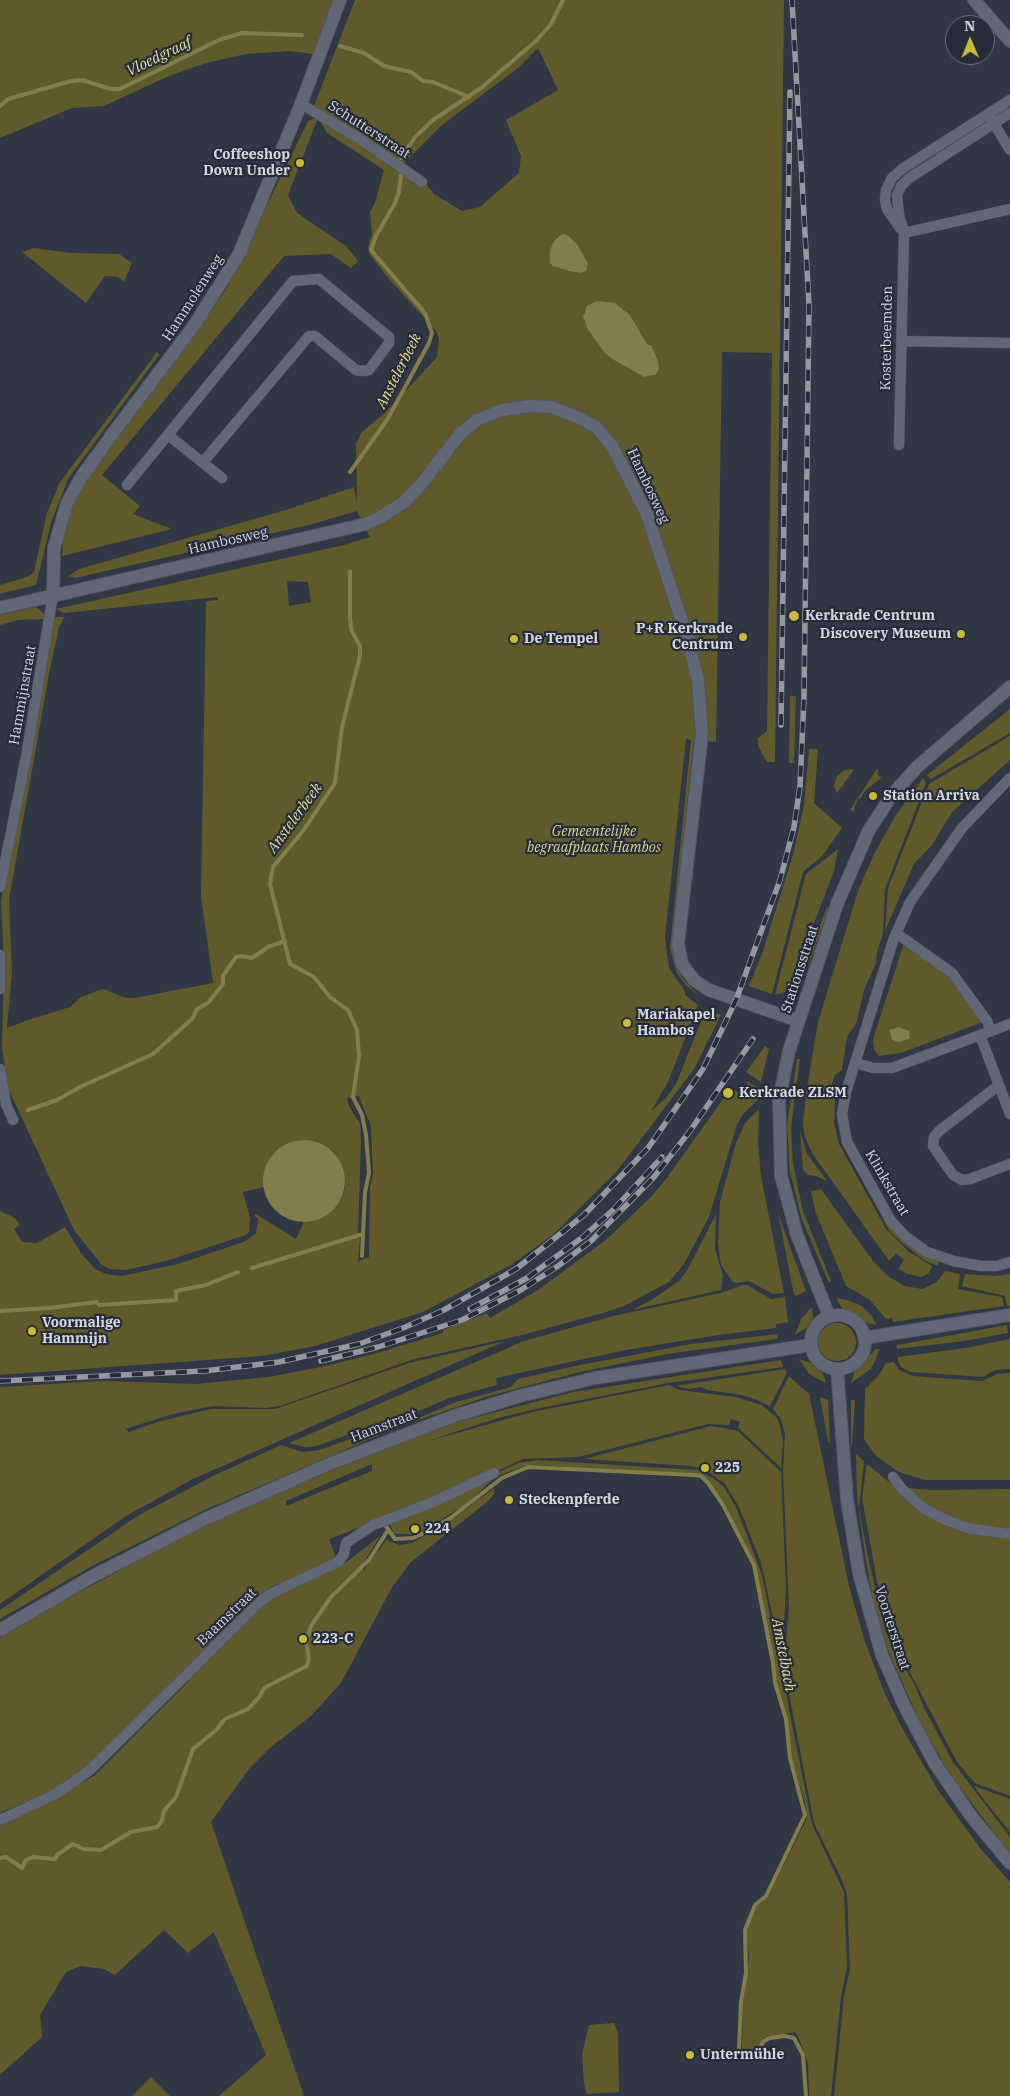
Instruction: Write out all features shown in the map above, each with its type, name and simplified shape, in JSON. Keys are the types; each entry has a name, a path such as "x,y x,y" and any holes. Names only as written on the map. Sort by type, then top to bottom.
{"street":[{"name":"Hammolenweg","path":"53,595 54,548 67,503 82,476 193,327 239,254 301,104 340,0"},
{"path":"974,0 1010,41"},
{"name":"Kosterbeemden","path":"899,445 904,233 897,204 897,195 901,186 991,119 1010,100"},
{"name":"Schutterstraat","path":"301,104 353,134 422,182"},
{"name":"Kosterbeemden","path":"991,119 1010,113"},
{"path":"991,119 1010,150"},
{"path":"904,233 1010,209"},
{"path":"127,485 293,281 318,279 389,337 389,343 369,370 363,372 356,370 315,336 309,336 203,462"},
{"path":"901,341 1010,343"},
{"name":"Hambosweg","path":"0,608 366,524 381,517 405,501 419,487 460,434 477,420 502,410 531,406 551,407 579,418 596,427 612,446 646,512 688,640 698,681 702,734 678,944 682,964 694,980 709,990 799,1021"},
{"path":"168,435 222,478"},
{"name":"Hammijnstraat","path":"0,887 26,757 53,595"},
{"name":"Stationsstraat","path":"829,1316 792,1220 780,1171 779,1100 786,1063 843,888 869,830 883,807 917,767 1010,687"},
{"name":"Klinkstraat","path":"1010,778 973,815 942,854 910,902 896,933 842,1114 844,1132 874,1191 895,1225 917,1246 943,1258 981,1266 997,1266 1010,1262"},
{"path":"896,933 952,974 987,1021 991,1031"},
{"path":"0,955 0,989"},
{"path":"856,1063 882,1069 892,1068 1010,1024"},
{"path":"980,1035 1010,1114"},
{"path":"0,1069 6,1104 14,1120"},
{"path":"998,1085 939,1131 934,1137 933,1146 953,1175 962,1180 970,1179 1010,1164"},
{"path":"842,1315 855,1321 860,1326 864,1338 864,1346 858,1360 845,1368 837,1369 820,1362 811,1345 813,1331 822,1320 829,1316 842,1315"},
{"path":"864,1338 1010,1315"},
{"name":"Hamstraat","path":"0,1630 100,1572 206,1519 329,1464 446,1418 520,1396 595,1378 811,1345"},
{"name":"Voorterstraat","path":"837,1369 847,1500 859,1573 880,1648 904,1706 934,1762 970,1816 1010,1863"},
{"name":"Baamstraat","path":"0,1820 56,1794 90,1770 260,1602 272,1593 338,1562 344,1554 346,1543 373,1526 433,1502 494,1473"},
{"path":"893,1477 902,1489 923,1508 946,1520 967,1528 1010,1534"}],"green space":[{"path":"0,0 333,0 313,54 290,51 246,54 206,63 169,76 104,106 72,108 0,138"},
{"name":"Gemeentelijke begraafplaats Hambos","path":"355,0 784,0 775,762 767,762 758,746 758,738 767,731 772,353 722,352 716,742 694,740 672,942 676,967 683,979 698,995 677,974 670,948 691,740 686,739 665,937 669,968 685,991 685,995 698,1005 668,1082 651,1111 666,1098 676,1084 706,1009 721,1015 694,1069 617,1171 554,1234 511,1265 423,1312 315,1346 262,1356 0,1375 0,1211 15,1218 20,1225 14,1229 22,1242 37,1243 65,1227 81,1253 95,1269 106,1274 121,1276 178,1264 246,1241 256,1233 258,1218 254,1216 256,1214 296,1239 304,1221 322,1218 332,1211 341,1199 345,1188 343,1167 333,1151 318,1142 300,1140 281,1147 270,1158 264,1187 243,1192 250,1218 249,1232 246,1235 166,1261 126,1270 109,1269 101,1264 74,1230 8,1088 2,1048 4,962 1,901 54,617 65,617 59,627 49,674 9,900 12,971 7,1028 70,1007 81,997 103,989 126,998 135,998 213,983 201,896 206,601 218,600 218,597 64,613 56,609 344,545 370,537 357,511 309,525 75,578 68,576 79,569 286,510 354,487 357,502 356,443 362,432 387,411 437,357 439,340 437,332 370,255 368,247 372,234 370,212 375,203 384,170 327,133 318,118 288,195 297,213 346,246 358,261 351,268 331,254 284,256 102,475 140,506 133,514 172,529 62,556 64,527 79,489 225,291 308,121 318,117 349,129 314,106","holes":["538,48 558,90 506,120 521,156 519,173 480,207 462,211 434,194 422,179 404,163 442,125 518,68","558,237 577,244 588,263 580,273 553,266 550,250","589,305 623,309 630,315 647,344 651,345 655,375 644,377 612,359 604,352 584,321 584,312","287,581 308,582 311,602 289,606","359,1096 371,1126 373,1174 370,1187 369,1257 358,1261 360,1238 357,1236 252,1269 255,1266 358,1234 360,1124 349,1106 347,1098"]},
{"path":"34,248 71,253 119,254 132,263 124,282 118,277 105,276 86,303 22,252"},
{"path":"157,352 159,355 68,479 51,523 36,585 0,594 0,585 27,577 34,572 47,513 60,482"},
{"path":"36,607 45,615 39,657 43,619 18,620 0,625 0,615"},
{"path":"790,696 796,696 794,763 789,763"},
{"path":"1010,709 1010,733 931,779 927,775"},
{"path":"1010,736 1010,760 952,812 932,845 914,864 885,931 888,888 929,784"},
{"path":"809,749 818,749 814,803 842,828 822,856 803,872 772,994 749,986 763,951 793,855 804,805"},
{"path":"853,769 837,793 834,786 837,776 843,771"},
{"path":"878,769 878,776 882,777 865,791 860,799 858,798 853,812 850,810 876,770"},
{"path":"923,778 926,783 885,889 883,934 877,952 876,963 864,990 856,1024 847,1037 842,1070 835,1075 832,1083 835,1102 834,1123 839,1144 886,1229 909,1252 932,1266 929,1273 921,1277 898,1269 904,1260 896,1253 889,1261 812,1153 805,1137 803,1124 818,1022 858,891 874,854 896,815"},
{"path":"838,849 834,871 789,988 786,988 785,992 775,995 806,874"},
{"path":"827,907 829,908 799,991 797,991 795,990"},
{"path":"904,943 949,976 983,1022 901,1053 879,1056 874,1050 873,1039","holes":["894,1027 910,1039 898,1042 892,1040 889,1032"]},
{"path":"765,1046 769,1049 761,1082 746,1072"},
{"path":"797,1059 800,1059 791,1128 793,1164 803,1211 831,1281 829,1283 802,1220 790,1172 787,1125"},
{"path":"748,1082 761,1090 759,1099 744,1113 737,1124 709,1217 684,1264 669,1282 624,1306 603,1313 522,1335 414,1359 280,1406 266,1408 213,1406 173,1414 125,1429 129,1432 157,1422 211,1409 275,1409 409,1363 505,1341 193,1479 126,1516 0,1604 0,1387 102,1381 196,1384 268,1377 374,1354 443,1333 443,1330 487,1313 490,1318 538,1290 607,1239 652,1196 731,1088 740,1094"},
{"path":"759,1109 758,1143 761,1176 784,1293 773,1294 749,1281 736,1283 732,1281 721,1265 718,1243 720,1202 736,1143 745,1123"},
{"path":"800,1131 807,1154 827,1181 808,1175 803,1170"},
{"path":"821,1189 873,1261 889,1277 905,1286 922,1289 937,1282 945,1271 960,1274 958,1289 1002,1297 1004,1306 893,1322 892,1318 886,1319 870,1300 846,1286 815,1211 811,1191"},
{"path":"778,1213 806,1291 796,1296 794,1295"},
{"path":"716,1214 715,1249 723,1276 721,1290 632,1310 653,1299 679,1281 688,1269"},
{"path":"881,1215 908,1244 920,1253 939,1262 938,1266 924,1260 901,1242 889,1231"},
{"path":"965,1274 995,1276 1010,1274 1010,1306 1007,1306 1005,1296 962,1286"},
{"path":"747,1285 771,1299 785,1297 788,1322 776,1324 776,1328 626,1350 496,1378 497,1385 449,1398 405,1417 377,1424 317,1446 305,1447 289,1443 524,1341 613,1316 721,1293"},
{"path":"836,1298 862,1306 872,1316 876,1325 867,1323 842,1308"},
{"path":"812,1307 813,1318 809,1326 795,1335 801,1319"},
{"path":"837,1323 851,1328 856,1342 851,1356 837,1361 823,1356 818,1342 823,1328"},
{"path":"1007,1325 1008,1333 964,1341 897,1349 897,1345"},
{"path":"778,1334 777,1339 667,1354 580,1372 489,1396 398,1427 207,1509 96,1564 0,1619 0,1610 139,1515 215,1475 281,1445 302,1452 320,1450 369,1432 414,1420 456,1402 511,1387 518,1379 691,1344"},
{"path":"1010,1339 1010,1369 995,1370 983,1377 910,1372 901,1367 898,1361 898,1357 965,1348"},
{"path":"876,1349 880,1349 871,1369 851,1383 855,1370"},
{"path":"799,1359 814,1364 823,1374 826,1383 809,1374"},
{"path":"781,1360 783,1367 669,1383 545,1407 498,1418 425,1442 532,1412 669,1385 679,1390 735,1397 762,1405 778,1419 783,1441 781,1468 738,1428 740,1422 731,1419 729,1425 708,1424 578,1457 523,1459 450,1493 329,1539 335,1555 334,1559 295,1579 272,1586 263,1593 96,1761 59,1788 0,1813 0,1638 52,1607 174,1541 253,1504 370,1454 457,1422 573,1392","holes":["372,1464 372,1471 286,1506 286,1501"]},
{"path":"894,1362 899,1370 913,1376 982,1381 997,1374 1010,1373 1010,1480 925,1480 899,1472 876,1456 864,1439 865,1389 879,1375 886,1363"},
{"path":"785,1369 787,1373 770,1406 742,1395 707,1390 702,1387 689,1389 675,1386"},
{"path":"789,1376 809,1394 849,1586 865,1642 885,1694 902,1728 938,1790 980,1848 1010,1882 1010,2096 834,2096 844,1996 850,1970 847,1894 814,1823 784,1667 789,1607 783,1471 785,1434 781,1419 773,1409"},
{"path":"820,1397 828,1400 830,1443 828,1441"},
{"path":"851,1400 855,1400 852,1447 851,1445"},
{"path":"711,1426 738,1431 781,1472 786,1589 782,1661 761,1562 739,1507 725,1484 707,1471 692,1466 584,1459"},
{"path":"856,1454 864,1461 859,1508 885,1630 897,1656 914,1683 924,1708 953,1762 1010,1837 1010,1854 949,1773 920,1722 890,1655 875,1609 866,1562 857,1496"},
{"path":"537,1460 697,1470 713,1478 724,1487 736,1507 762,1575 812,1824 844,1892 847,1967 841,1997 831,2096 809,2096 808,2063 795,2032 764,2038 756,2051 743,2051 742,2048 743,2004 749,1958 746,1933 756,1907 767,1898 807,1818 805,1802 791,1757 788,1722 777,1685 753,1559 725,1505 702,1475 536,1465 524,1466 498,1476 497,1473 518,1463"},
{"path":"867,1464 918,1506 1010,1537 1010,1796 975,1783 957,1762 893,1640 881,1602 862,1498"},
{"path":"494,1478 468,1503 424,1530 413,1534 398,1534 394,1533 389,1523"},
{"path":"494,1488 494,1494 487,1502 411,1562 391,1589 341,1683 311,1716 271,1747 249,1769 211,1822 304,2096 219,2096 266,2055 214,1932 188,1953 164,1930 115,1975 104,1969 80,1966 66,1972 40,2015 42,2037 0,2075 0,1826 94,1776 182,1688 253,1612 279,1594 348,1561 380,1536 361,1567 364,1570 386,1540 400,1545 412,1543 448,1522"},
{"path":"905,1488 934,1490 1010,1489 1010,1531 972,1527 928,1507"},
{"path":"974,1786 1010,1799 1010,1832 981,1796"},
{"path":"614,2023 618,2033 619,2092 587,2094 584,2083 582,2054 589,2025"},
{"path":"151,2077 170,2096 132,2096"}],"shaded area":[{"path":"562,234 567,235 577,244 588,263 586,271 580,273 569,271 553,266 550,263 550,250 554,241"},
{"path":"597,301 615,303 630,315 647,344 651,345 658,361 659,369 655,375 644,377 612,359 604,352 587,328 583,317 587,306"},
{"path":"898,1027 909,1031 910,1039 898,1042 892,1040 889,1030"},
{"path":"304,1140 320,1143 333,1152 342,1165 345,1181 342,1197 333,1210 320,1219 304,1222 288,1219 275,1210 266,1197 263,1181 266,1165 275,1152 288,1143"}],"waterway":[{"name":"Anstelerbeek","path":"401,158 415,137 433,120 481,88 537,40 551,24 563,0"},
{"name":"Vloedgraaf","path":"0,106 8,99 71,81 82,80 111,89 120,89 219,40 242,33 302,35"},
{"name":"Vloedgraaf","path":"340,46 364,53 384,66 411,72 423,81 433,82 469,97"},
{"name":"Anstelerbeek","path":"350,472 387,420 429,343 432,333 425,313 371,250 376,236 395,203 399,192 401,175"},
{"name":"Anstelerbeek","path":"350,571 350,619 352,632 360,646 360,656 342,727 335,783 303,831 273,867 270,884 290,964 314,977 330,997 348,1010 357,1030 359,1056 353,1097 362,1115 366,1135 369,1173 365,1192 362,1256"},
{"path":"28,1110 57,1100 80,1087 153,1054 193,1018 197,1009 208,1003 223,984 223,976 236,957 252,958 268,947 285,941"},
{"path":"252,1268 363,1234"},
{"path":"0,1311 49,1308 97,1302 99,1305 176,1300 176,1291 206,1285 238,1272"},
{"name":"Amstelbach","path":"386,1526 395,1539 413,1538 449,1519 502,1478 528,1467 694,1475 701,1476 708,1483 723,1505 754,1565 773,1663 775,1683 786,1719 790,1758 805,1815 766,1896 755,1905 745,1930 746,1973 741,2002 739,2050 743,2053 753,2053 757,2052 764,2041 770,2038 785,2036 794,2038 803,2055 806,2096"},
{"path":"0,1858 6,1857 22,1868 26,1860 33,1857 55,1859 57,1855 73,1844 84,1849 101,1850 131,1832 157,1827 162,1821 164,1811 176,1797 193,1749 215,1731 225,1719 248,1709 260,1696 264,1688 307,1666 309,1658 306,1642 311,1626 331,1597 369,1560 388,1530"}],"railway":[{"path":"0,1381 204,1371 279,1362 359,1344 444,1310 516,1269 584,1215 648,1148 703,1069 736,1000 780,880 794,827 800,786 804,697 809,305 792,0"},
{"path":"781,725 790,92"},
{"path":"321,1361 378,1347 462,1320 521,1290 558,1266 591,1241 654,1177 690,1131 753,1039"},
{"path":"470,1309 527,1278 583,1237 613,1210 662,1157"}],"place":[{"name":"Coffeeshop Down Under","path":"300,163"},
{"name":"Kerkrade Centrum","path":"794,616"},
{"name":"Discovery Museum","path":"961,634"},
{"name":"P+R Kerkrade Centrum","path":"743,637"},
{"name":"De Tempel","path":"514,639"},
{"name":"Station Arriva","path":"873,796"},
{"name":"Mariakapel Hambos","path":"627,1023"},
{"name":"Kerkrade ZLSM","path":"728,1093"},
{"name":"Voormalige Hammijn","path":"32,1331"},
{"name":"225","path":"705,1468"},
{"name":"Steckenpferde","path":"509,1500"},
{"name":"224","path":"415,1529"},
{"name":"223-C","path":"303,1639"},
{"name":"Untermühle","path":"690,2055"}]}
